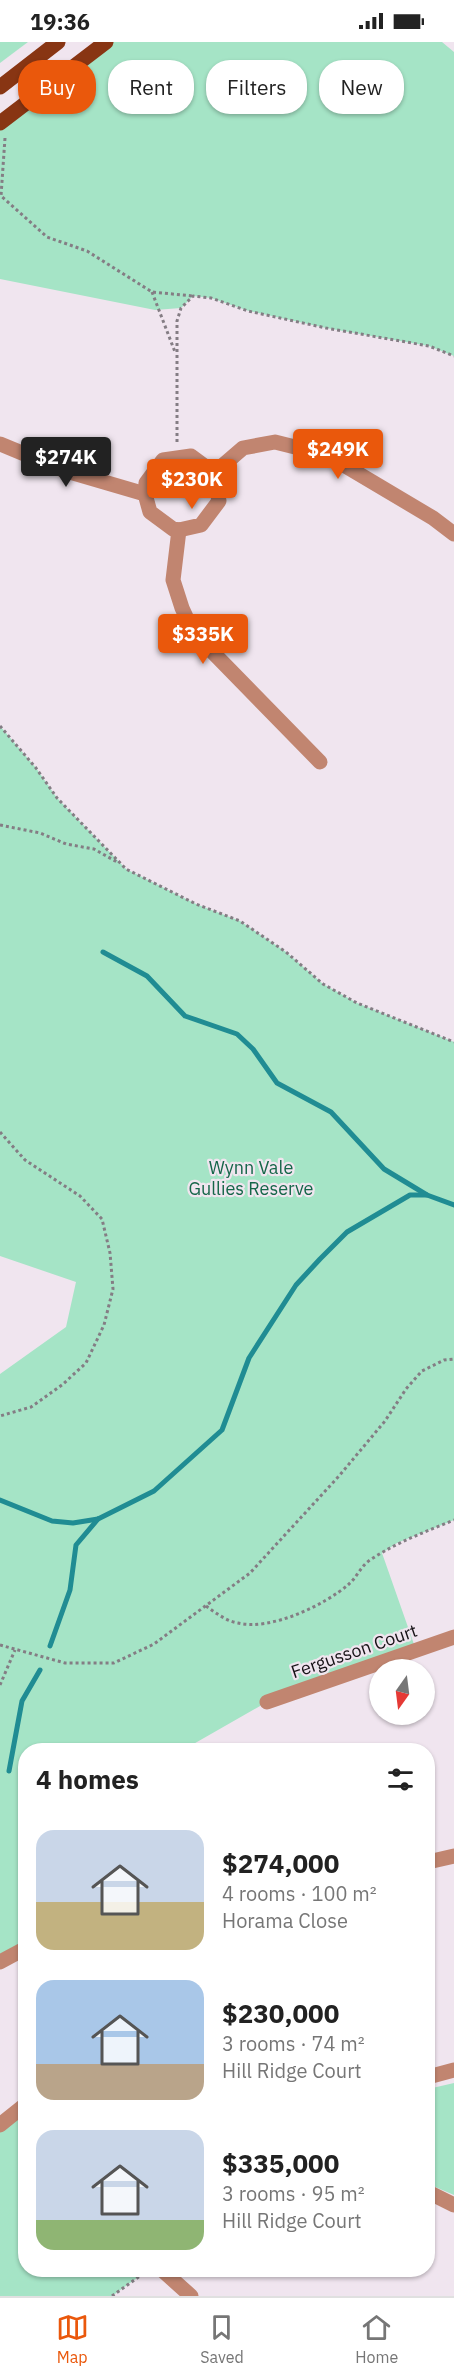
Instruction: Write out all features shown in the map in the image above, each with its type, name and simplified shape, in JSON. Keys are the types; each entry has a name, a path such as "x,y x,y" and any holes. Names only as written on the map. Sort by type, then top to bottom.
{"main road":[{"path":"0,87 58,42"},
{"path":"3,121 106,42"}],"street":[{"path":"214,473 243,448 275,442 327,455 433,518 454,534"},
{"path":"0,444 63,470 145,494"},
{"path":"191,456 214,473 219,501 201,525 178,530 173,529 150,512 145,494 146,483 163,460 177,458 191,456"},
{"path":"178,530 173,580 193,632 320,762"},
{"name":"Fergusson Court","path":"267,1702 454,1637"},
{"path":"435,1860 454,1856"},
{"path":"0,1962 18,1952"},
{"path":"435,2075 454,2070"},
{"path":"0,2125 18,2111"},
{"path":"435,2196 454,2205"},
{"path":"170,2277 192,2296"}],"path":[{"path":"3,121 1,196 47,237 87,251 152,292 211,298 249,311 326,328 429,346 454,356"},
{"path":"152,292 177,356"},
{"path":"177,458 177,321 181,308 193,296"},
{"path":"0,726 36,768 57,798 126,868 196,904 240,921 286,952 323,984 357,1004 454,1042"},
{"path":"0,825 40,833 66,844 94,849 121,864"},
{"path":"0,1132 26,1161 80,1196 102,1219 110,1252 113,1289 104,1325 87,1363 62,1385 31,1407 0,1416"},
{"path":"0,1645 65,1663 114,1663 154,1644 250,1573 339,1476 385,1421 406,1389 422,1371 444,1360 454,1359"},
{"path":"206,1606 227,1620 241,1624 261,1624 308,1610 326,1601 350,1583 367,1562 397,1543 454,1520"},
{"path":"0,1685 15,1650"},
{"path":"112,2296 138,2277"}],"green space":[{"path":"0,42 28,42 0,63"},
{"path":"106,42 442,42 454,52 454,356 429,346 326,328 249,311 211,298 193,296 181,308 155,310 0,279 0,123 18,109 18,114 96,114 96,60 82,60"},
{"name":"Wynn Vale Gullies Reserve","path":"0,726 36,768 57,798 126,869 196,904 240,921 286,952 323,984 357,1003 454,1042 454,1520 397,1543 382,1553 416,1650 390,1659 369,1659 369,1666 267,1702 195,1743 18,1743 18,1952 0,1962 0,1374 66,1327 76,1282 0,1256"},
{"path":"454,2083 454,2195 435,2187 435,2087"},
{"path":"18,2113 18,2277 138,2277 112,2296 0,2296 0,2125"}],"waterway":[{"path":"103,952 147,976 185,1016 237,1034 253,1049 277,1083 331,1112 384,1169 427,1195 454,1205"},
{"path":"0,1500 52,1521 73,1523 98,1519 154,1491 222,1430 249,1358 296,1285 347,1232 410,1195 427,1195"},
{"path":"50,1646 70,1590 76,1545 98,1519"},
{"path":"9,1771 22,1701 40,1670"}]}
